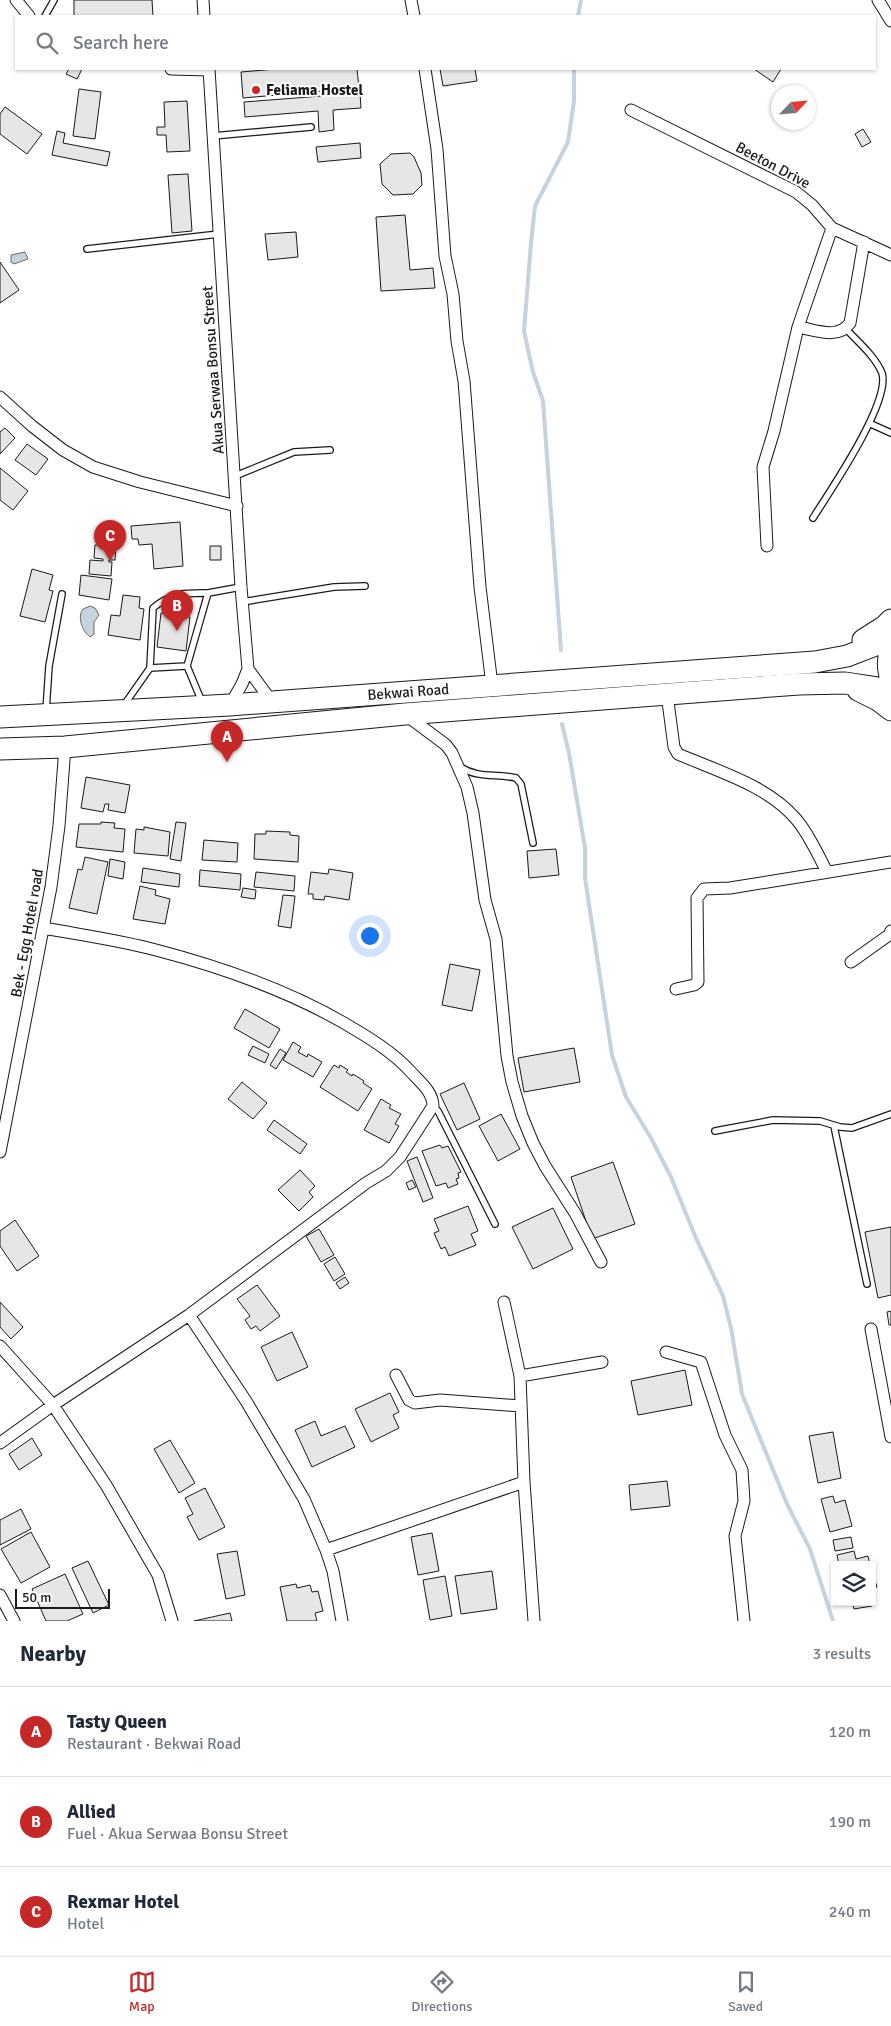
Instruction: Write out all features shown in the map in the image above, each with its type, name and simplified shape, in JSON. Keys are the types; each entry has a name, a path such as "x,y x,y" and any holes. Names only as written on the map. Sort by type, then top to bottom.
{"highway":[{"path":"815,662 868,637 891,620"},
{"path":"815,662 847,656 891,639"},
{"path":"891,648 888,657 888,669 891,680"},
{"name":"Bekwai Road","path":"0,717 230,705 815,662"},
{"name":"Bekwai Road","path":"0,750 65,747 405,714 799,684 845,683 891,690"},
{"path":"845,683 878,700 891,710"}],"street":[{"path":"16,0 28,15"},
{"path":"203,0 204,15"},
{"path":"411,0 414,15"},
{"path":"878,0 891,21"},
{"name":"Akua Serwaa Bonsu Street","path":"209,70 241,587 248,668"},
{"path":"425,70 438,149 445,256 453,294 457,342 464,382 480,587 492,685"},
{"name":"Beeton Drive","path":"632,110 796,192 812,205 832,228 891,255"},
{"path":"766,546 763,467 774,431 798,327 832,228"},
{"path":"798,327 834,333 846,329 850,323 864,242"},
{"path":"0,397 32,426 63,450 93,467 140,482 237,506"},
{"path":"248,668 272,702"},
{"path":"230,705 242,684 248,668"},
{"path":"667,694 674,747 678,754 760,789 790,813 802,827 827,872"},
{"path":"405,714 446,745 452,753 467,787 473,814 485,900 496,939 507,1056 514,1091 532,1143 575,1213 601,1262"},
{"name":"Bek - Egg Hotel road","path":"0,1152 51,887 59,826 65,747"},
{"path":"676,989 694,985 698,982 697,898 704,889 730,888 891,862"},
{"path":"0,1443 53,1405 188,1315 366,1183 386,1171 400,1157 433,1106 429,1091 401,1061 360,1032 315,1007 245,977 155,950 44,928"},
{"path":"851,962 889,935 891,931"},
{"path":"504,1302 520,1376 524,1482 534,1621"},
{"path":"188,1315 246,1401 299,1491 326,1550 342,1621"},
{"path":"871,1329 891,1437"},
{"path":"0,1346 53,1405 106,1485 158,1576 172,1621"},
{"path":"666,1352 701,1362 725,1435 742,1470 744,1501 735,1536 744,1621"},
{"path":"520,1376 602,1362"},
{"path":"396,1375 409,1400 415,1403 440,1400 521,1406"},
{"path":"326,1550 524,1482"},
{"path":"0,1595 14,1621"}],"lane":[{"path":"45,15 54,0"},
{"path":"213,136 311,127"},
{"path":"88,249 219,234"},
{"path":"813,518 871,424 885,385 883,373 846,329"},
{"path":"871,424 891,433"},
{"path":"235,476 294,452 330,450"},
{"path":"242,602 334,588 365,586"},
{"path":"119,711 150,668 153,608 163,599 180,593 208,593 241,587"},
{"path":"204,706 187,666 208,593"},
{"path":"46,714 49,666 62,594"},
{"path":"150,668 187,666"},
{"path":"458,766 480,776 516,778 521,784 533,843"},
{"path":"433,1106 438,1111 495,1224"},
{"path":"715,1131 773,1120 820,1121 834,1126 852,1128 891,1114"},
{"path":"834,1126 867,1284"}],"shaded area":[{"path":"25,252 28,259 14,264 11,262 11,255"},
{"path":"90,606 95,608 99,615 94,622 94,634 90,637 83,628 80,616 83,609"}],"building":[{"path":"74,0 152,0 153,15 74,15"},
{"path":"68,70 82,70 77,79 66,74"},
{"path":"264,70 357,70 359,88 243,98 241,72"},
{"path":"440,70 475,70 477,81 443,86"},
{"path":"755,70 780,70 773,82"},
{"path":"79,89 101,92 95,139 73,136"},
{"path":"360,93 361,108 333,110 334,130 319,132 318,111 245,117 244,102"},
{"path":"187,101 190,151 167,152 166,135 157,135 157,127 165,127 164,102"},
{"path":"5,107 42,134 27,154 0,134 0,114"},
{"path":"863,129 871,142 862,147 855,134"},
{"path":"57,131 65,133 63,143 110,152 107,166 52,155"},
{"path":"360,143 361,158 318,162 316,147"},
{"path":"410,153 414,157 421,173 422,185 413,194 393,195 382,184 380,164 391,154"},
{"path":"188,174 192,231 172,233 168,175"},
{"path":"405,215 410,270 433,268 435,288 381,291 376,217"},
{"path":"296,232 298,257 268,260 265,234"},
{"path":"0,262 19,290 0,303"},
{"path":"5,428 15,438 0,454 0,432"},
{"path":"27,444 48,459 36,475 15,460"},
{"path":"0,468 28,491 13,510 0,500"},
{"path":"180,522 183,566 154,569 152,544 139,545 138,539 132,539 131,526"},
{"path":"95,545 116,547 115,560 109,560 109,562 112,562 111,576 89,574 90,560 103,561 103,559 94,558"},
{"path":"210,546 221,546 221,560 210,560"},
{"path":"32,569 53,575 49,590 53,591 45,622 20,616"},
{"path":"81,575 112,579 109,600 79,595"},
{"path":"123,595 140,597 139,608 144,609 140,640 108,635 111,615 120,616"},
{"path":"161,613 190,617 186,651 157,647"},
{"path":"86,777 130,785 125,813 108,810 109,804 105,804 103,812 81,808"},
{"path":"101,822 115,823 114,828 125,829 123,852 76,847 79,824 101,824"},
{"path":"176,822 186,823 181,861 170,859"},
{"path":"144,827 170,832 168,856 134,853 136,829 144,830"},
{"path":"266,831 290,832 290,835 299,836 298,862 254,859 255,834 266,834"},
{"path":"204,840 238,843 237,862 202,860"},
{"path":"556,849 559,875 529,878 527,851"},
{"path":"85,857 108,862 97,914 69,908 78,869 82,870"},
{"path":"110,859 125,862 123,879 108,876"},
{"path":"143,868 180,874 179,887 141,882"},
{"path":"329,869 353,873 349,900 325,896 324,900 313,899 313,894 308,894 311,872 328,874"},
{"path":"200,870 241,874 240,890 199,886"},
{"path":"256,872 295,876 294,891 254,887"},
{"path":"140,886 156,890 155,895 170,899 165,924 133,919"},
{"path":"243,888 256,890 255,899 241,897"},
{"path":"283,895 295,896 291,928 278,926"},
{"path":"450,964 480,970 472,1011 442,1005"},
{"path":"245,1009 280,1029 269,1048 234,1028"},
{"path":"293,1042 301,1047 298,1052 307,1057 308,1054 322,1062 313,1077 283,1060"},
{"path":"253,1046 269,1054 265,1063 248,1055"},
{"path":"574,1048 580,1082 524,1092 518,1058"},
{"path":"280,1049 286,1053 276,1069 270,1065"},
{"path":"334,1065 339,1068 340,1065 348,1070 346,1072 364,1081 363,1083 372,1089 358,1111 320,1087"},
{"path":"242,1082 267,1103 253,1119 228,1099"},
{"path":"464,1083 480,1119 457,1130 440,1094"},
{"path":"381,1099 391,1105 389,1108 401,1114 395,1124 399,1126 389,1143 364,1130"},
{"path":"501,1114 520,1149 498,1161 479,1126"},
{"path":"274,1120 307,1144 300,1154 267,1130"},
{"path":"440,1145 442,1148 448,1146 461,1172 458,1173 459,1178 456,1179 458,1184 448,1188 446,1183 436,1186 422,1151"},
{"path":"417,1157 433,1198 423,1202 407,1161"},
{"path":"613,1162 635,1224 592,1239 571,1177"},
{"path":"300,1170 315,1186 309,1192 313,1197 299,1211 278,1190"},
{"path":"412,1180 416,1187 409,1190 406,1183"},
{"path":"468,1206 478,1231 471,1234 476,1245 449,1256 445,1247 441,1249 434,1233 439,1231 434,1219"},
{"path":"553,1208 573,1249 533,1269 512,1227"},
{"path":"15,1220 39,1256 17,1271 0,1246 0,1231"},
{"path":"891,1227 891,1295 878,1298 865,1232"},
{"path":"319,1229 334,1255 321,1262 306,1236"},
{"path":"335,1257 345,1274 334,1281 324,1264"},
{"path":"345,1277 349,1283 340,1289 336,1283"},
{"path":"257,1285 280,1316 260,1331 256,1326 251,1329 245,1320 250,1316 237,1299"},
{"path":"0,1302 23,1327 11,1339 0,1327"},
{"path":"891,1311 891,1325 889,1325 887,1312"},
{"path":"292,1332 308,1367 277,1381 261,1347"},
{"path":"685,1370 692,1405 638,1415 631,1381"},
{"path":"390,1393 399,1412 393,1415 399,1428 371,1442 355,1409"},
{"path":"315,1421 321,1436 345,1426 355,1447 312,1467 295,1430"},
{"path":"833,1432 841,1478 818,1483 809,1436"},
{"path":"32,1438 42,1455 19,1470 9,1454"},
{"path":"170,1440 195,1483 179,1493 154,1449"},
{"path":"667,1481 670,1506 631,1510 629,1485"},
{"path":"205,1488 225,1527 199,1540 187,1517 193,1514 185,1498"},
{"path":"833,1496 835,1503 845,1500 852,1526 830,1532 821,1499"},
{"path":"21,1509 31,1529 0,1545 0,1520"},
{"path":"31,1532 50,1567 21,1583 1,1549"},
{"path":"432,1533 439,1571 418,1575 411,1537"},
{"path":"851,1537 853,1548 835,1551 833,1540"},
{"path":"237,1551 245,1595 226,1599 217,1554"},
{"path":"854,1551 856,1559 868,1556 869,1561 838,1561 837,1555"},
{"path":"88,1561 109,1605 93,1613 72,1568"},
{"path":"492,1571 497,1609 461,1614 455,1576"},
{"path":"65,1574 83,1614 67,1621 46,1621 32,1589"},
{"path":"445,1576 452,1616 430,1620 423,1580"},
{"path":"296,1584 297,1588 310,1585 312,1592 318,1591 323,1611 315,1613 317,1621 287,1621 280,1587"},
{"path":"853,1606 872,1606 854,1609"},
{"path":"230,1613 232,1621 194,1621"}],"waterway":[{"path":"578,15 581,0"},
{"path":"561,650 543,401 533,372 524,331 535,206 568,142 574,101 574,70"},
{"path":"562,724 569,753 585,848 585,878 612,1055 626,1097 651,1138 671,1177 696,1238 723,1296 731,1328 742,1394 787,1504 810,1549 833,1621"}],"place":[{"name":"Feliama Hostel","path":"256,90"},
{"name":"Rexmar Hotel","path":"110,561"},
{"name":"Allied","path":"177,631"},
{"name":"Tasty Queen","path":"227,762"}]}
